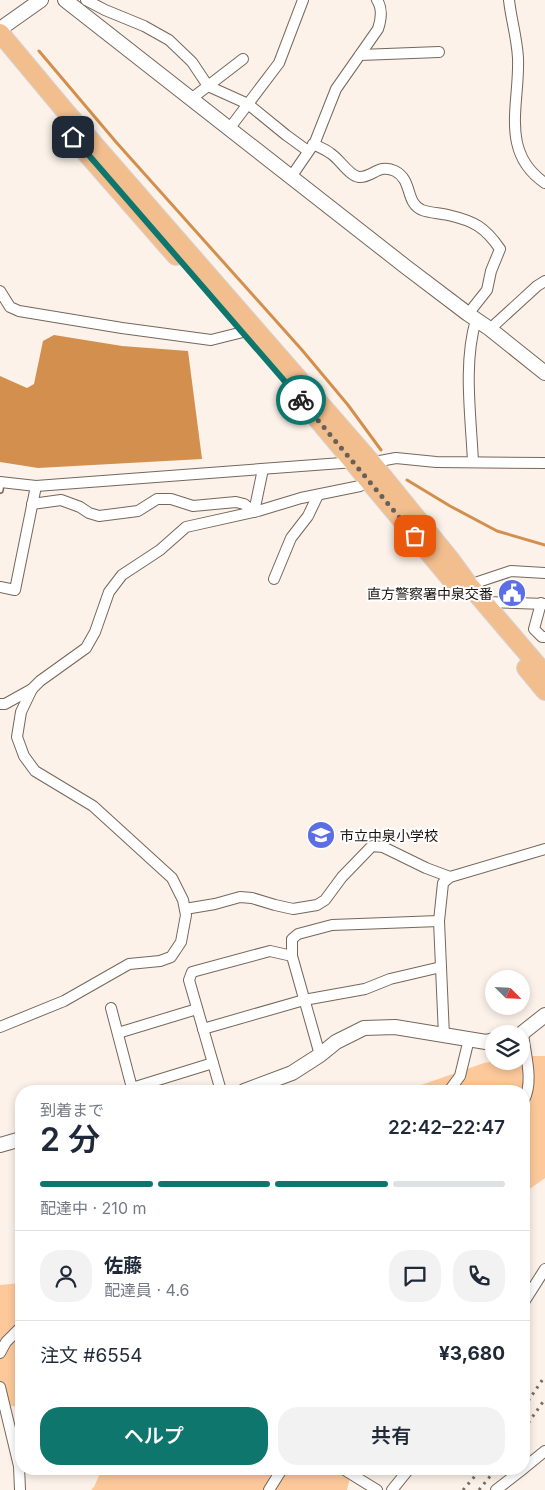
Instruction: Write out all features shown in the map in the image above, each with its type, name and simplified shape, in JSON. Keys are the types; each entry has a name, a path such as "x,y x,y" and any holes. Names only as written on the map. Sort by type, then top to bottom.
{"highway":[{"path":"0,33 363,463 545,691"},
{"path":"0,52 242,332 450,559 469,585 545,674"}],"street":[{"path":"0,29 41,0"},
{"path":"86,0 144,26 169,40 192,62 208,86 248,104 286,135 310,147 331,153 353,175 360,177 381,168 394,170 405,179 416,207 476,223 492,238 500,249 491,271 487,290 472,317 472,334 468,358 473,462"},
{"path":"229,129 279,63 303,0"},
{"path":"291,177 310,147 336,89 378,29 382,19 377,0"},
{"path":"509,0 518,57 514,134 518,151 534,175 545,182"},
{"path":"72,2 229,129 545,373"},
{"path":"360,55 439,52"},
{"path":"192,99 243,59"},
{"path":"490,329 545,281"},
{"path":"0,291 10,307 19,311 113,327 211,340 242,332"},
{"path":"0,485 36,486 363,463 396,458 436,462 545,463"},
{"path":"254,512 263,469"},
{"path":"0,587 15,590 36,486"},
{"path":"0,704 5,704 32,689 40,681 86,648 95,632 109,592 122,575 160,550 186,527 360,486"},
{"path":"274,579 291,538 308,516 318,495"},
{"path":"32,504 61,500 99,516 138,511 158,499 171,499 193,506 236,502 244,504 254,512"},
{"path":"469,585 511,571 545,573"},
{"path":"484,602 543,603 534,628 545,638"},
{"path":"0,1027 64,1001 129,964 160,961 171,957 181,942 185,928 186,915 183,900 172,878 93,806 35,771 24,756 17,737 21,712 32,689"},
{"path":"185,909 215,904 240,897 252,898 293,909 317,905 325,900 342,877 372,846 383,847 426,868 450,877"},
{"path":"444,1036 439,921 443,883 450,877 545,849"},
{"path":"320,1055 292,956 292,939 298,934 332,925 439,921"},
{"path":"218,1085 189,980 192,972 270,951 292,956"},
{"path":"203,1029 304,1000 365,989 390,979 441,967"},
{"path":"111,1008 131,1085"},
{"path":"118,1033 198,1009"},
{"path":"530,1027 545,1015"},
{"path":"260,1085 292,1073 336,1042 364,1028 395,1027 485,1042"},
{"path":"453,1085 460,1076 469,1039"},
{"path":"142,1085 213,1063"},
{"path":"527,1070 528,1085"},
{"path":"0,1144 15,1140"},
{"path":"530,1293 545,1269"},
{"path":"0,1353 6,1342 15,1333"},
{"path":"0,1387 15,1449"},
{"path":"530,1463 545,1451"},
{"path":"19,1475 20,1490"},
{"path":"269,1490 278,1475"},
{"path":"353,1475 377,1490"},
{"path":"392,1490 404,1475"},
{"path":"496,1490 514,1475"}],"shaded area":[{"path":"54,335 122,346 188,351 202,459 38,468 0,462 0,376 27,388 34,384 43,341"},
{"path":"530,1056 545,1056 545,1178 530,1189 530,1085 421,1085 484,1063 485,1070 530,1070"},
{"path":"15,1284 15,1407 0,1403 0,1285"},
{"path":"99,1475 351,1475 347,1490 91,1490"}],"waterway":[{"path":"39,51 116,142 302,350 348,405 381,450"},
{"path":"407,480 497,531 545,545"}],"railway":[{"path":"530,1398 545,1376"},
{"path":"530,1420 545,1399"},
{"path":"463,1490 476,1475"},
{"path":"479,1490 491,1475"}],"way so far":[{"path":"301,400 415,536"}],"place":[{"name":"直方警察署中泉交番","path":"512,593"},
{"name":"市立中泉小学校","path":"321,835"}],"route":[{"path":"73,137 301,400"}]}
